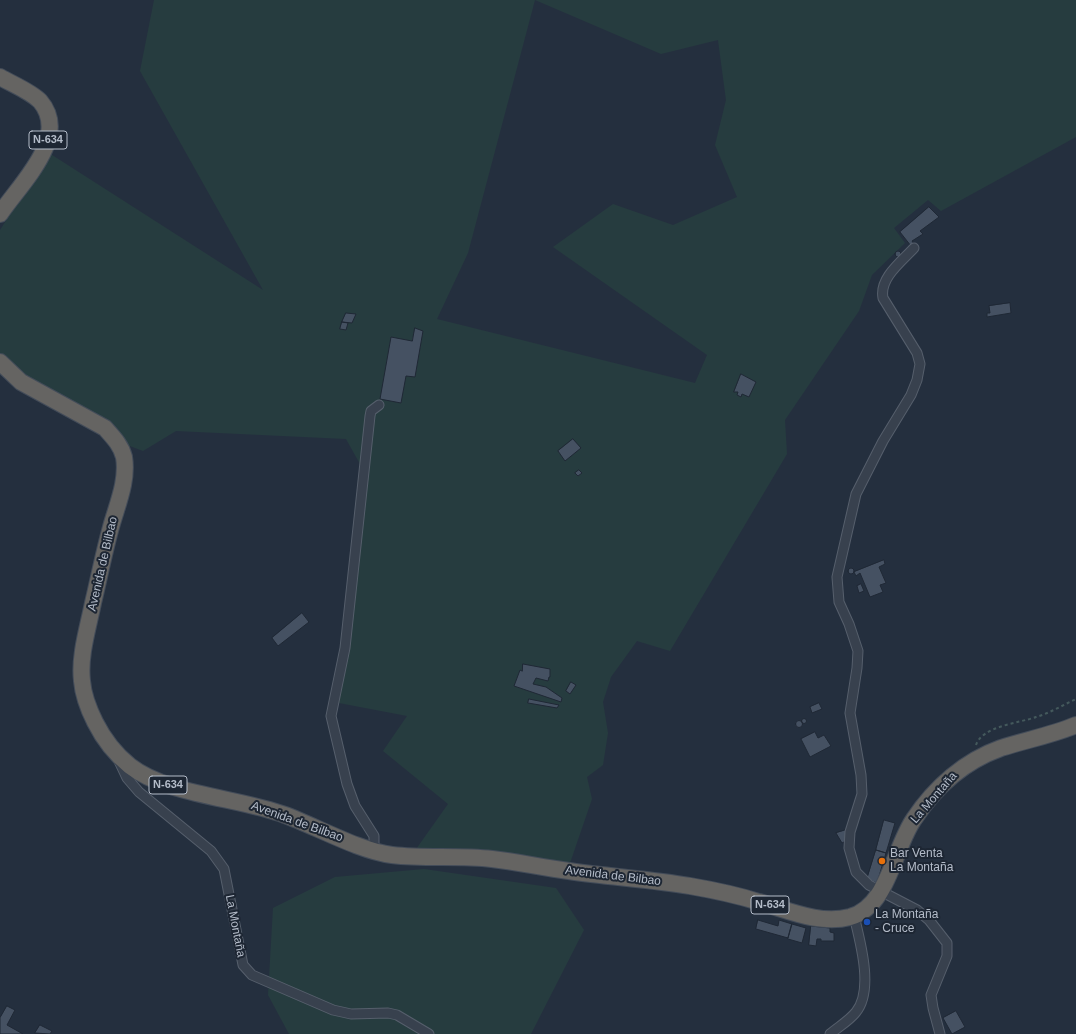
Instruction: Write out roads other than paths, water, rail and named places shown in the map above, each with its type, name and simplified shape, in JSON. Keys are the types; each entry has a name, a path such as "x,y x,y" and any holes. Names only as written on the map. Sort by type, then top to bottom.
{"highway":[{"name":"N-634","path":"0,77 39,100 49,116 50,130 48,144 42,156 0,214"},
{"name":"Avenida de Bilbao","path":"0,362 21,382 105,428 115,439 123,453 123,485 108,539 84,649 82,682 93,719 107,744 131,767 174,787 242,802 283,814 374,851 392,855 490,859 567,871 686,885 729,894 824,919 839,919 854,916"},
{"name":"La Montaña","path":"854,916 867,908 882,891 903,836 916,816 938,790 960,768 977,758 1001,748 1076,725"}],"street":[{"path":"914,248 890,274 881,290 883,298 917,352 920,364 917,380 911,395 883,441 856,494 837,577 839,602 849,624 858,651 850,713 861,775 862,794 850,832 849,848 856,872 869,885 921,914 929,920 947,943 947,956 931,995 940,1034"},
{"path":"374,851 374,836 355,806 347,784 331,716 347,633 370,416 371,411 380,405"},
{"name":"La Montaña","path":"117,754 120,767 139,792 211,851 224,869 243,965 252,975 333,1010 351,1014 388,1013 397,1015 429,1034"},
{"path":"830,1034 857,1012 865,990 865,963 854,916"}],"place":[{"name":"Bar Venta La Montaña","path":"882,861"},
{"name":"La Montaña - Cruce","path":"867,922"}]}
